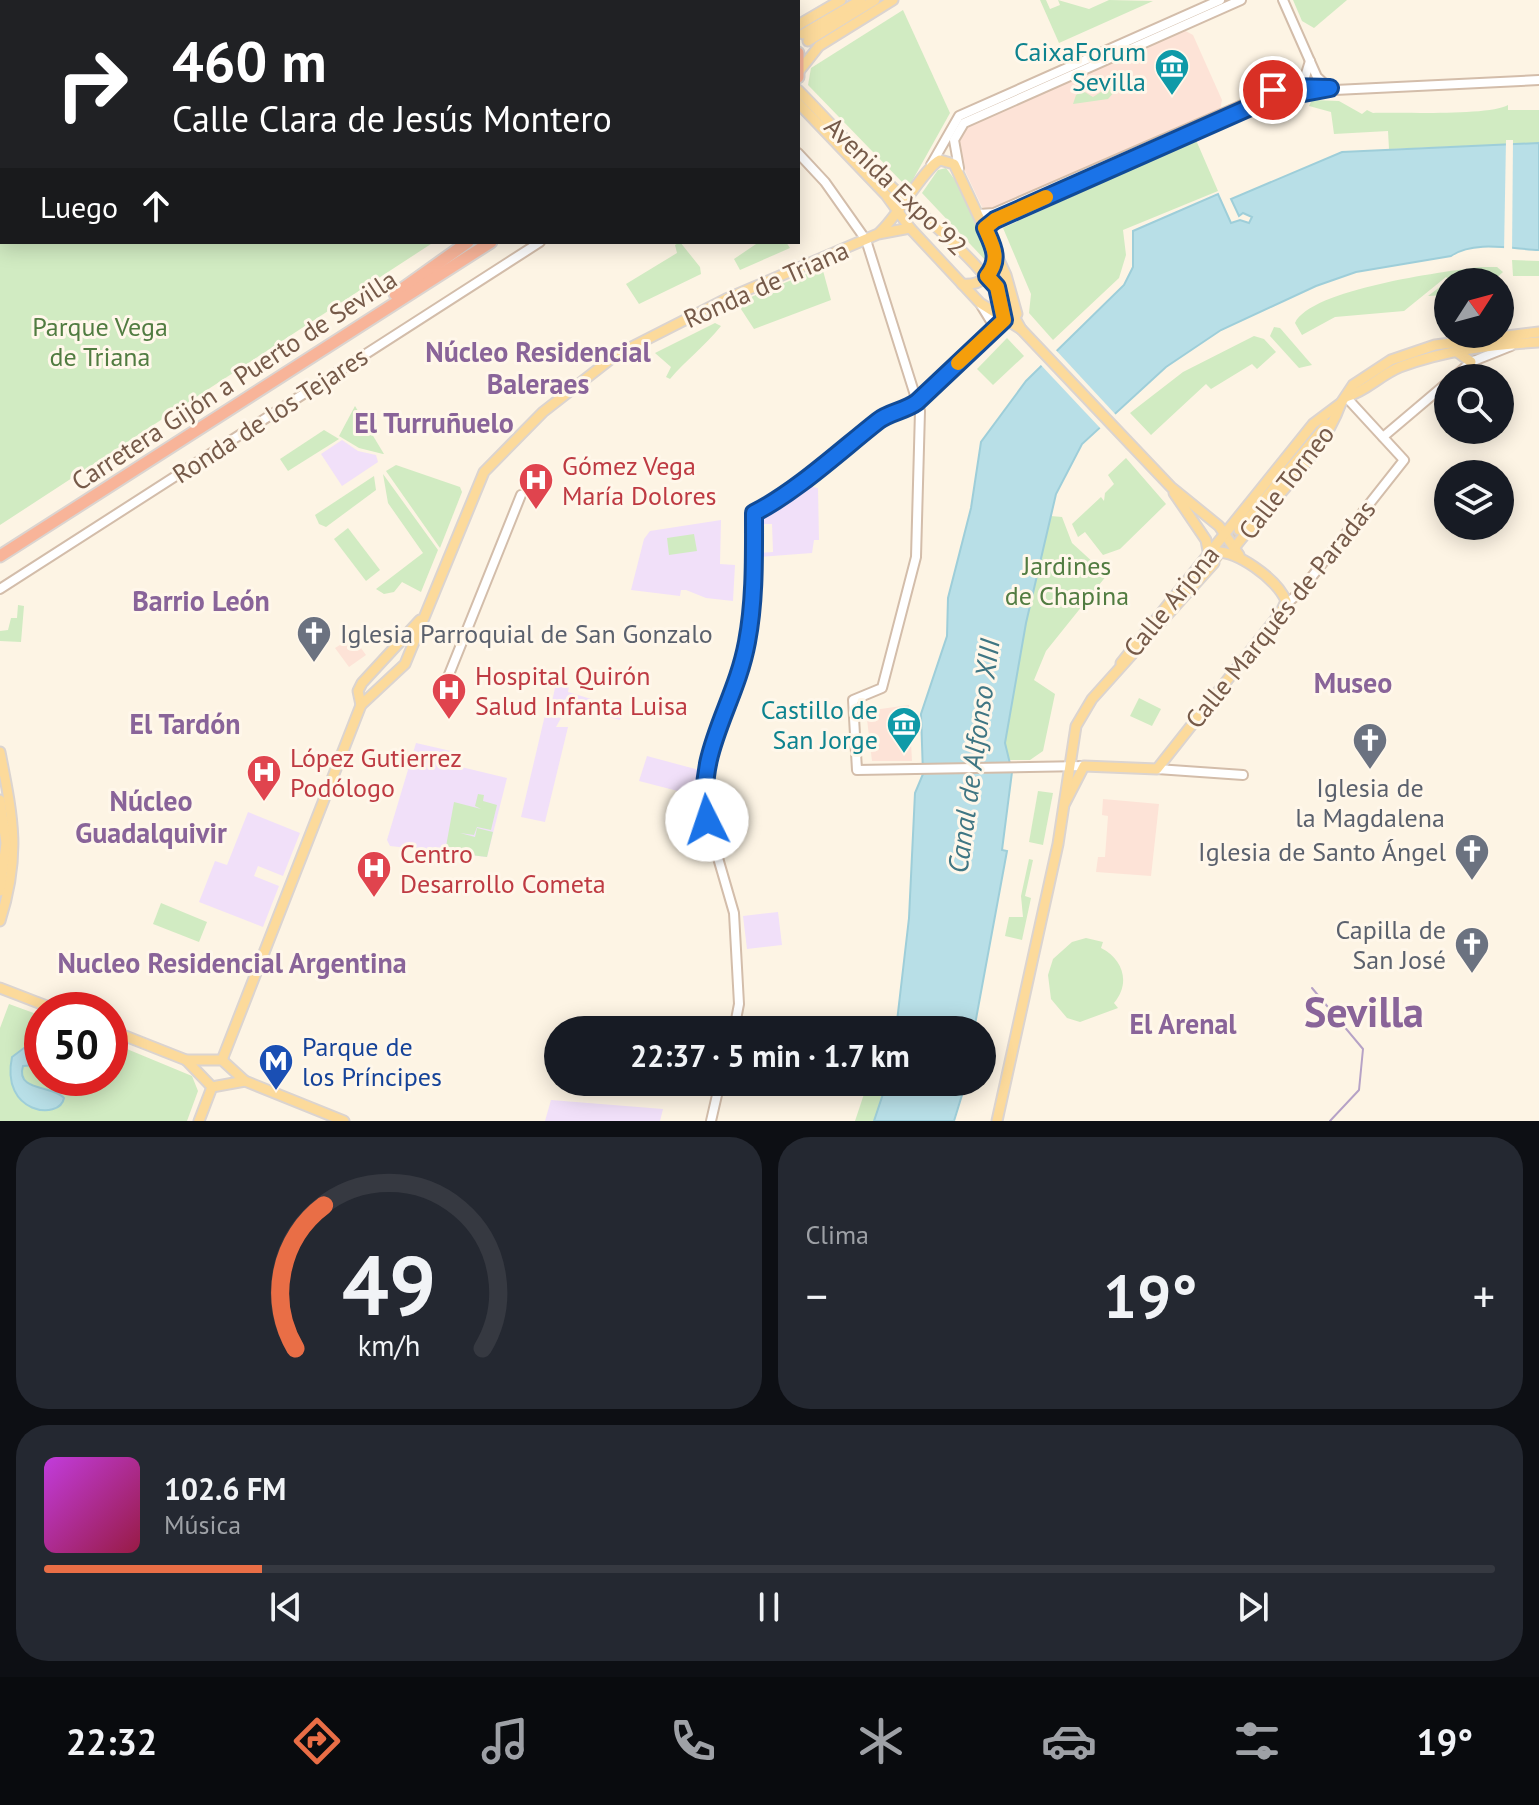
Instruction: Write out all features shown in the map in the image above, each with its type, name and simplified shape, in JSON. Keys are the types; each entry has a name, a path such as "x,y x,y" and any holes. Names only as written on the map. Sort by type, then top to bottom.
{"highway":[{"name":"Carretera Gijón a Puerto de Sevilla","path":"2,550 397,293 465,244"},
{"name":"Carretera Gijón a Puerto de Sevilla","path":"2,550 483,244"}],"main road":[{"path":"803,34 841,0"},
{"path":"803,34 861,0"},
{"path":"803,34 875,0"},
{"path":"800,74 819,46 893,0"},
{"name":"Avenida Expo´92","path":"800,100 987,276 997,287 1021,329"},
{"name":"Avenida Expo´92","path":"800,100 900,212 910,228 980,303 1021,329"},
{"path":"878,234 900,212 931,165 945,161 959,169 1011,291 1021,329 1171,487 1225,533 1237,551 1282,593 1285,605"},
{"path":"878,234 910,228"},
{"name":"Ronda de Triana","path":"361,705 405,664 484,472 533,421 577,382 616,355 726,299 878,234"},
{"path":"397,293 483,244"},
{"path":"962,284 978,283 987,276 995,265 996,254"},
{"name":"Calle Torneo","path":"1514,336 1539,332"},
{"name":"Calle Torneo","path":"1514,338 1539,342"},
{"name":"Calle Torneo","path":"1225,533 1313,424 1344,400 1395,369 1469,348"},
{"name":"Calle Torneo","path":"1237,551 1336,417 1344,400"},
{"name":"Calle Torneo","path":"1316,433 1324,416"},
{"name":"Calle Torneo","path":"1239,530 1316,433 1336,417"},
{"path":"1171,487 1213,554 1237,551"},
{"name":"Calle Arjona","path":"1063,806 1074,732 1087,705 1213,554 1225,533"},
{"name":"Calle Marqués de Paradas","path":"1157,769 1248,662 1285,605"},
{"name":"Ronda de Triana","path":"361,705 359,688 393,652 425,610"},
{"path":"222,1060 361,705"},
{"path":"0,752 14,829 15,860 0,921"},
{"path":"997,1121 1063,806 1084,766 1157,769"},
{"path":"0,800 6,843 0,891"},
{"path":"0,988 24,997"},
{"path":"128,1037 186,1060 222,1060"},
{"path":"186,1060 202,1073 212,1087"},
{"path":"222,1060 245,1081 344,1121"},
{"path":"202,1073 207,1062"},
{"path":"227,1083 231,1071"},
{"path":"212,1087 245,1081"},
{"path":"199,1121 212,1087"}],"street":[{"path":"931,165 959,116 1220,0"},
{"path":"959,169 954,140 964,123 1241,0"},
{"path":"1283,0 1320,82 1330,88"},
{"path":"1289,87 1305,77 1310,61"},
{"path":"979,214 994,213 1263,94 1289,87 1539,80"},
{"path":"985,228 995,220 1266,100 1330,88"},
{"path":"800,154 809,161 866,240 917,402 921,433 916,557 883,685 877,693 854,697 857,770 1084,766"},
{"name":"Ronda de los Tejares","path":"0,589 537,244"},
{"path":"737,1016 739,1004 734,913 707,820 703,789 709,751 747,643 754,513 841,453 876,423 917,402 1004,320 997,287"},
{"path":"980,303 992,323 989,333"},
{"name":"Calle Torneo","path":"1459,364 1465,349 1469,348"},
{"path":"1344,400 1383,437 1434,394"},
{"name":"Calle Marqués de Paradas","path":"1285,605 1299,593 1404,460 1383,437"},
{"path":"446,682 521,495"},
{"path":"1157,769 1243,775"},
{"path":"711,1121 717,1096"}],"shaded area":[{"path":"1182,29 1193,35 1222,100 1220,110 995,211 982,207 957,154 962,128"},
{"path":"342,440 358,451 376,455 378,462 342,486 321,454"},
{"path":"802,485 818,488 819,540 814,540 812,553 759,557 759,553 773,552 772,524 758,524 763,514"},
{"path":"721,520 720,564 735,565 733,601 706,598 686,590 681,590 680,596 631,590 644,539 650,531"},
{"path":"353,637 366,655 349,667 335,648"},
{"path":"556,683 569,686 568,692 624,709 620,720 552,702"},
{"name":"Castillo de San Jorge","path":"909,705 912,761 872,761 866,711"},
{"path":"545,715 561,718 556,727 568,727 545,822 521,817"},
{"path":"416,743 451,751 449,759 454,761 453,765 507,778 487,857 390,846 387,840"},
{"path":"647,756 699,770 697,796 639,781"},
{"path":"1103,799 1159,804 1151,876 1096,872 1098,857 1105,857 1108,816 1102,815"},
{"path":"248,812 300,833 283,876 258,866 254,876 279,886 263,927 199,902 215,861 227,865"},
{"path":"778,912 782,945 747,949 743,916"},
{"path":"551,1100 663,1109 660,1121 545,1121"}],"green space":[{"path":"1040,0 1046,0 1050,9 1060,5 1058,0 1089,9 1109,0 1153,1 1059,43"},
{"path":"1293,0 1347,0 1314,28 1302,21"},
{"path":"903,10 950,113 911,183 904,184 808,85 811,68"},
{"path":"1115,79 1122,83 1108,99 1073,104 1076,95 1083,91 1093,97 1104,90 1104,82"},
{"path":"1312,100 1339,101 1362,114 1367,110 1373,113 1483,111 1508,105 1508,110 1539,110 1539,143 1389,149 1388,131 1334,134 1331,112 1309,106"},
{"path":"1196,140 1218,191 1123,230 1126,255 1119,278 1053,340 1029,313 1031,294 1003,228"},
{"path":"946,168 958,184 989,255 988,263 922,193 938,170"},
{"name":"Parque Vega de Triana","path":"0,244 431,244 0,525"},
{"path":"682,244 700,267 701,274 639,304 626,284 677,253 675,245"},
{"path":"756,244 787,244 790,248 740,270 734,259"},
{"path":"1512,260 1539,261 1539,276 1514,276"},
{"path":"822,267 831,300 754,329 737,303"},
{"path":"1434,274 1434,287 1404,311 1335,317 1302,335 1295,323 1306,311 1325,301"},
{"path":"715,323 721,326 715,333 670,379 666,377 671,367 655,353"},
{"path":"1274,327 1280,328 1312,365 1299,368 1270,336"},
{"path":"1254,336 1264,339 1276,352 1257,369 1252,364 1211,389 1206,384 1151,435 1130,413 1183,372"},
{"path":"1007,338 1024,356 993,385 977,369"},
{"path":"355,406 384,454 359,448 339,436"},
{"path":"324,430 339,439 288,471 280,459"},
{"path":"1126,458 1166,504 1120,549 1103,555 1085,532 1078,537 1072,524 1101,497 1104,501 1105,493 1114,484 1108,475"},
{"path":"396,465 460,487 462,492 440,548 386,471"},
{"path":"383,474 438,550 421,592 402,582 394,592 384,594 376,589 423,553 388,503"},
{"path":"374,476 376,490 326,527 319,524 315,515"},
{"name":"Jardines de Chapina","path":"1051,516 1062,517 1072,543 1107,575 1046,651 1034,680 1055,694 1043,751 1030,760 1009,760 1005,743 1026,623"},
{"path":"348,528 380,570 366,581 334,539"},
{"path":"694,534 697,551 669,555 667,538"},
{"path":"18,605 24,606 21,642 0,641 0,631 8,630 11,618 17,618"},
{"path":"1139,698 1161,709 1152,726 1130,716"},
{"path":"1038,791 1053,793 1043,845 1029,842"},
{"path":"478,794 484,795 483,801 497,805 491,830 477,827 474,835 460,833 475,837 477,828 493,832 487,857 445,852 454,802 481,809 475,806"},
{"path":"1029,859 1033,860 1025,896 1031,898 1022,940 1005,936 1009,917 1023,917 1021,896"},
{"path":"161,903 207,922 199,942 153,924"},
{"path":"1086,938 1103,942 1101,948 1115,958 1123,980 1114,1003 1118,1008 1080,1022 1067,1018 1051,999 1048,975 1053,959 1072,942"},
{"path":"9,1004 24,1009 24,1096 128,1096 128,1049 192,1076 198,1091 187,1121 0,1121 0,1028"},
{"path":"863,1096 882,1096 874,1121 855,1121"}],"water":[{"name":"Canal de Alfonso XIII","path":"1539,143 1539,250 1471,248 1451,256 1356,272 1316,286 1221,330 1166,367 1082,444 1056,494 1026,623 1005,743 1012,772 1002,850 1007,851 977,1016 898,1016 909,918 915,793 923,774 921,714 947,636 948,598 971,508 981,442 1026,381 1124,285 1133,267 1133,231 1218,194 1231,223 1240,220 1249,223 1252,217 1243,213 1239,216 1231,199 1342,152"},
{"path":"24,1048 24,1096 62,1096 64,1098 60,1105 43,1110 32,1108 22,1101 14,1091 12,1057"},
{"path":"882,1096 962,1096 954,1121 874,1121"}],"pier":[{"path":"1506,140 1513,140 1512,253 1504,252"},
{"path":"1054,348 1116,415 1101,429 1039,363"}],"tunnel":[{"path":"1214,563 1239,530"}],"tram line":[{"path":"1312,988 1363,1049 1359,1090 1330,1121"}],"slow traffic":[{"path":"958,363 1004,320 1004,306 997,287 987,276 995,265 996,254 985,228 995,220 1046,197"}],"place":[{"name":"CaixaForum Sevilla","path":"1172,97"},
{"name":"Gómez Vega María Dolores","path":"536,511"},
{"name":"Iglesia Parroquial de San Gonzalo","path":"314,664"},
{"name":"Hospital Quirón Salud Infanta Luisa","path":"449,721"},
{"name":"Castillo de San Jorge","path":"904,755"},
{"name":"Iglesia de la Magdalena","path":"1370,771"},
{"name":"López Gutierrez Podólogo","path":"264,803"},
{"name":"Iglesia de Santo Ángel","path":"1472,882"},
{"name":"Centro Desarrollo Cometa","path":"374,899"},
{"name":"Capilla de San José","path":"1472,975"},
{"name":"Parque de los Príncipes","path":"276,1092"}],"district":[{"name":"Núcleo Residencial Baleraes","path":"538,367"},
{"name":"El Turruñuelo","path":"434,422"},
{"name":"Barrio León","path":"201,600"},
{"name":"Museo","path":"1353,682"},
{"name":"El Tardón","path":"185,723"},
{"name":"Núcleo Guadalquivir","path":"151,816"},
{"name":"Nucleo Residencial Argentina","path":"232,962"},
{"name":"Sevilla","path":"1364,1011"},
{"name":"El Arenal","path":"1183,1023"}],"route":[{"path":"707,820 703,789 709,751 739,673 747,643 753,583 754,513 841,453 881,418 902,413 917,402 1004,320 1004,306 997,287 987,276 995,265 996,254 985,228 995,220 1266,100 1283,94 1330,88 1289,87 1273,90"}]}
